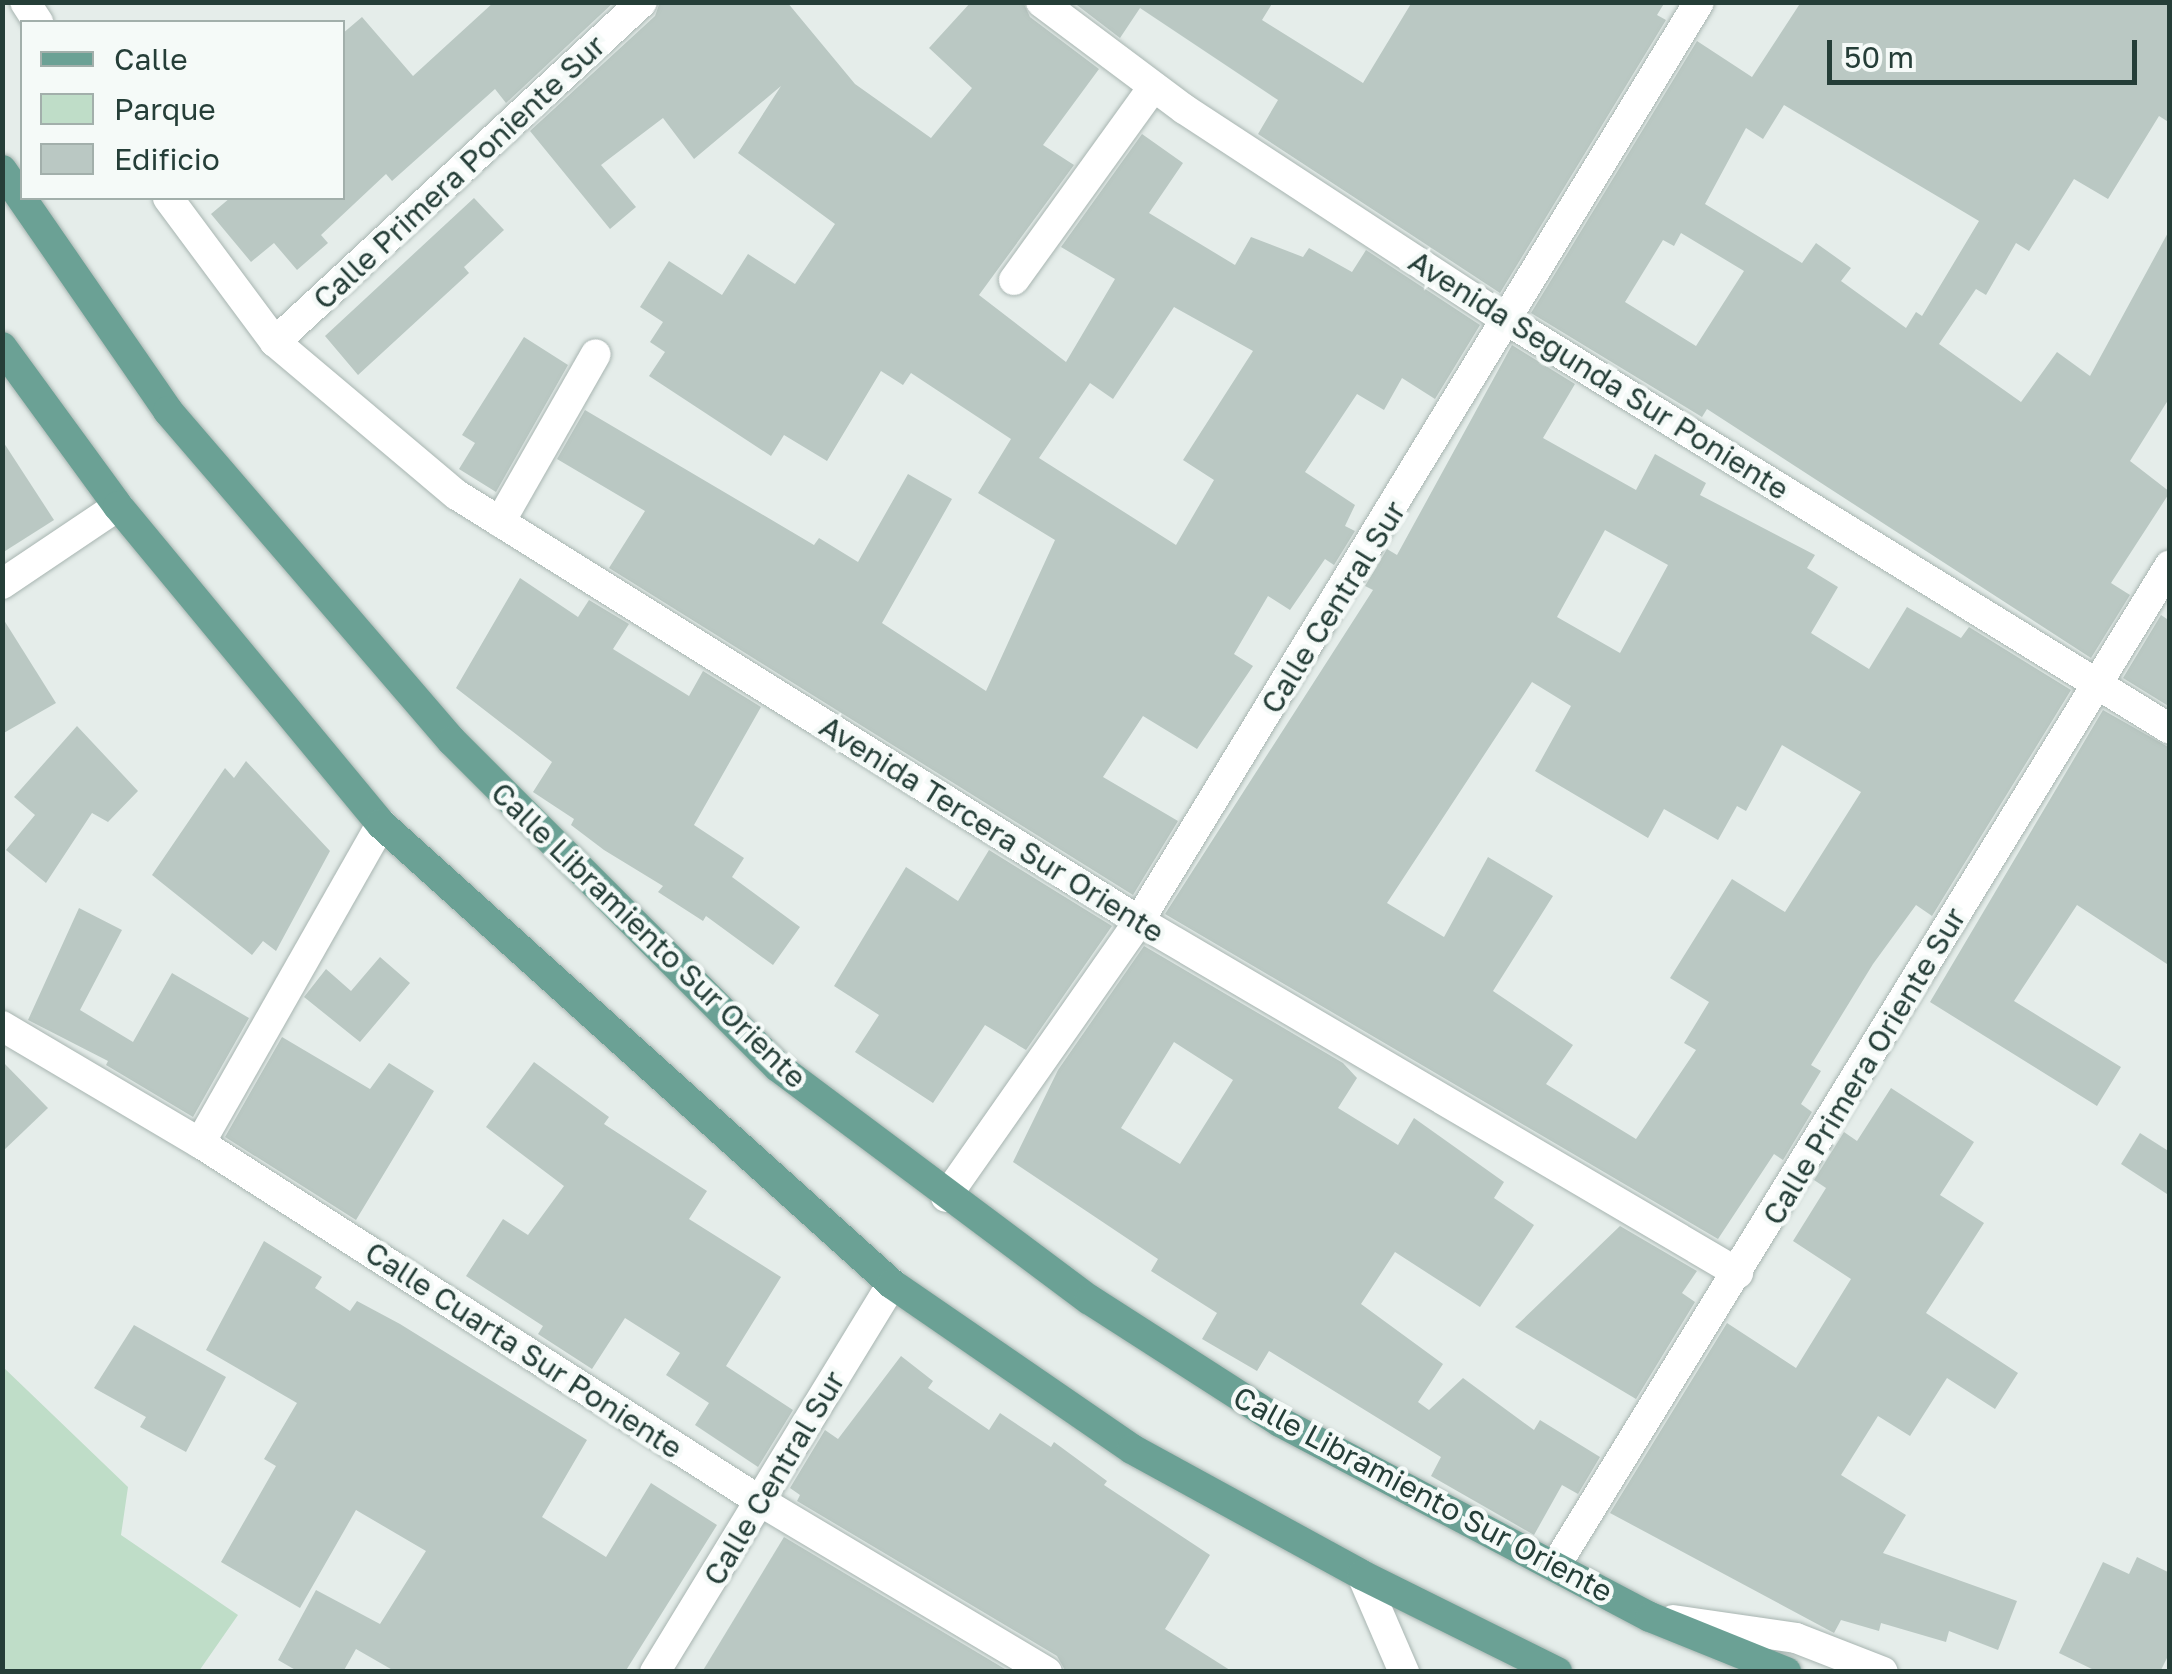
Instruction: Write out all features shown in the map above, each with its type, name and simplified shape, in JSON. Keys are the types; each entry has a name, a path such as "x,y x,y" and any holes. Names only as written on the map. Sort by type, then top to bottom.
{"main road":[{"name":"Calle Libramiento Sur Oriente","path":"2,170 20,196"},
{"name":"Calle Libramiento Sur Oriente","path":"23,200 168,411 452,741 778,1067 946,1197 1280,1422 1650,1616 1786,1672"},
{"path":"2,348 118,506 380,824 892,1284 1132,1449 1362,1575 1557,1672"}],"street":[{"name":"Calle Primera Poniente Sur","path":"275,342 642,2"},
{"name":"Avenida Segunda Sur Poniente","path":"1041,2 1154,86 1510,322 2170,730"},
{"name":"Calle Central Sur","path":"946,1197 1139,920 1510,322 1699,2"},
{"path":"1014,280 1154,86"},
{"name":"Avenida Tercera Sur Oriente","path":"169,200 275,342 457,495 1139,920 1738,1273"},
{"path":"500,522 596,354"},
{"path":"2,584 118,506"},
{"name":"Calle Primera Oriente Sur","path":"1556,1565 2170,565"},
{"path":"200,1143 380,824"},
{"name":"Calle Cuarta Sur Poniente","path":"2,1026 200,1143 760,1501 1048,1672"},
{"name":"Calle Central Sur","path":"656,1672 892,1284"},
{"path":"1362,1575 1404,1672"},
{"path":"1650,1616 1796,1638 1883,1672"}],"green space":[{"path":"2,1366 128,1487 121,1535 238,1615 199,1671 3,1671"}],"building":[{"path":"494,2 614,2 506,103 495,89 392,181 386,174 321,235 328,243 297,270 274,243 251,262 211,214 228,200 345,200 345,31 362,17 413,76"},
{"path":"660,2 787,2 855,84 931,138 972,88 929,48 971,2 1023,2 1030,17 1099,69 1043,145 1074,165 979,295 1066,362 1115,279 1061,247 1142,134 1183,163 1149,213 1235,265 1251,237 1303,257 1309,248 1352,272 1366,250 1480,325 1435,399 1402,378 1384,410 1357,394 1305,472 1355,505 1345,526 1355,531 1334,565 1325,559 1290,610 1268,596 1234,654 1253,666 1197,749 1143,716 1103,777 1178,821 1133,895 609,568 645,511 557,459 585,410 814,545 819,538 858,562 908,474 952,499 882,623 986,691 1055,540 978,493 1011,439 911,373 903,385 881,371 827,461 784,435 771,456 649,376 665,352 650,342 663,322 640,307 669,261 722,295 748,254 795,284 835,224 738,153 781,86 694,159 663,118 601,165 636,207 610,229 530,131 655,16","holes":["1174,307 1253,351 1183,460 1214,480 1176,545 1039,458 1090,383 1113,399"]},
{"path":"1073,2 1273,2 1262,20 1363,83 1412,2 1665,2 1657,15 1666,20 1500,293 1258,134 1278,100 1140,8 1120,38"},
{"path":"1801,2 2170,2 2170,123 2159,116 2108,199 2074,179 2029,251 2016,243 1986,295 1976,289 1939,344 2021,402 2057,352 2090,376 2170,229 2170,397 2130,461 2170,492 2111,583 2130,595 2091,658 1707,409 1702,417 1531,313 1697,41 1752,77","holes":["1784,105 1979,221 1922,316 1916,312 1906,328 1841,281 1851,268 1816,243 1802,263 1705,204 1746,128 1763,139","1681,233 1744,271 1696,346 1625,302 1663,240 1674,246"]},
{"path":"474,198 504,230 464,267 469,273 358,375 325,336"},
{"path":"524,337 568,365 496,492 459,469 475,443 462,435"},
{"path":"1512,345 1575,384 1543,438 1636,490 1655,454 1706,483 1700,495 1815,555 1807,568 1838,587 1811,633 1869,669 1907,607 1961,638 1969,627 2071,690 1932,916 1916,905 1873,964 1811,1065 1821,1071 1801,1104 1812,1112 1783,1160 1774,1154 1718,1239 1165,914 1373,590 1365,586 1387,549 1397,555","holes":["1605,530 1668,565 1620,653 1557,617","1532,682 1571,706 1535,771 1648,838 1664,809 1718,840 1737,806 1746,811 1782,745 1861,792 1785,912 1732,879 1670,978 1709,1002 1684,1043 1696,1050 1636,1139 1546,1084 1573,1045 1493,991 1553,896 1488,857 1444,937 1387,903"]},
{"path":"2,440 54,520 2,553"},
{"path":"520,578 578,617 589,600 629,624 613,649 689,696 703,671 761,707 694,825 744,858 732,877 800,927 773,965 706,916 703,921 658,892 663,886 604,850 571,825 574,819 533,792 552,762 456,688"},
{"path":"2161,615 2170,621 2170,707 2123,678"},
{"path":"2,617 56,703 2,734"},
{"path":"2103,710 2170,748 2170,966 2077,905 2014,1001 2121,1067 2097,1106 1930,1002"},
{"path":"77,726 138,791 108,822 92,813 46,883 6,850 35,815 14,797"},
{"path":"246,761 330,851 276,951 263,941 252,955 152,875 225,768 234,778"},
{"path":"989,850 1112,926 1026,1050 985,1025 933,1103 855,1052 879,1015 834,986 906,867 958,901"},
{"path":"79,908 122,930 80,1010 133,1042 172,973 249,1018 193,1117 106,1065 108,1061 28,1020"},
{"path":"1144,946 1343,1063 1357,1078 1338,1108 1398,1145 1414,1118 1504,1182 1494,1198 1534,1225 1480,1307 1395,1252 1361,1304 1443,1364 1418,1402 1429,1410 1463,1378 1534,1430 1540,1420 1600,1457 1578,1494 1562,1485 1534,1535 1431,1476 1441,1457 1269,1351 1257,1371 1202,1339 1217,1313 1151,1271 1158,1259 1013,1162 1058,1070","holes":["1174,1042 1233,1080 1180,1164 1121,1128"]},
{"path":"380,957 410,983 360,1042 304,997 326,969 351,991"},
{"path":"282,1037 370,1089 389,1063 434,1091 356,1220 225,1137"},
{"path":"2,1061 48,1108 2,1152"},
{"path":"534,1062 609,1117 604,1124 707,1191 689,1219 781,1277 726,1366 793,1410 758,1467 695,1425 709,1403 666,1375 680,1353 625,1318 592,1369 538,1334 543,1326 466,1276 503,1219 528,1235 564,1186 486,1127"},
{"path":"1891,1088 1974,1142 1940,1195 1984,1223 1926,1313 2018,1373 1995,1409 1947,1378 1910,1436 1878,1416 1841,1475 1906,1515 1883,1553 2017,1601 1998,1650 1949,1631 1946,1642 1881,1623 1879,1631 1841,1620 1834,1633 1610,1513 1727,1323 1796,1368 1851,1279 1793,1241 1826,1188 1814,1180 1844,1132 1857,1141"},
{"path":"2140,1133 2170,1152 2170,1196 2121,1164"},
{"path":"1620,1226 1697,1271 1682,1293 1695,1302 1636,1399 1515,1327"},
{"path":"264,1241 322,1277 315,1288 350,1311 357,1301 400,1324 587,1440 542,1517 606,1557 651,1483 717,1525 625,1672 396,1672 356,1649 343,1672 299,1672 278,1660 316,1590 380,1624 426,1551 356,1510 300,1608 221,1562 276,1466 264,1459 297,1403 206,1350"},
{"path":"134,1325 226,1377 186,1452 140,1427 146,1417 94,1388"},
{"path":"901,1356 933,1381 928,1388 989,1430 1000,1413 1051,1447 1054,1442 1107,1481 1104,1485 1210,1555 1165,1629 1233,1672 1066,1672 1057,1656 797,1501 800,1495 790,1488 825,1430 838,1439"},
{"path":"784,1537 1010,1672 702,1672"},
{"path":"2137,1557 2170,1573 2170,1652 2160,1672 2098,1672 2059,1653 2103,1562 2129,1574"}]}
